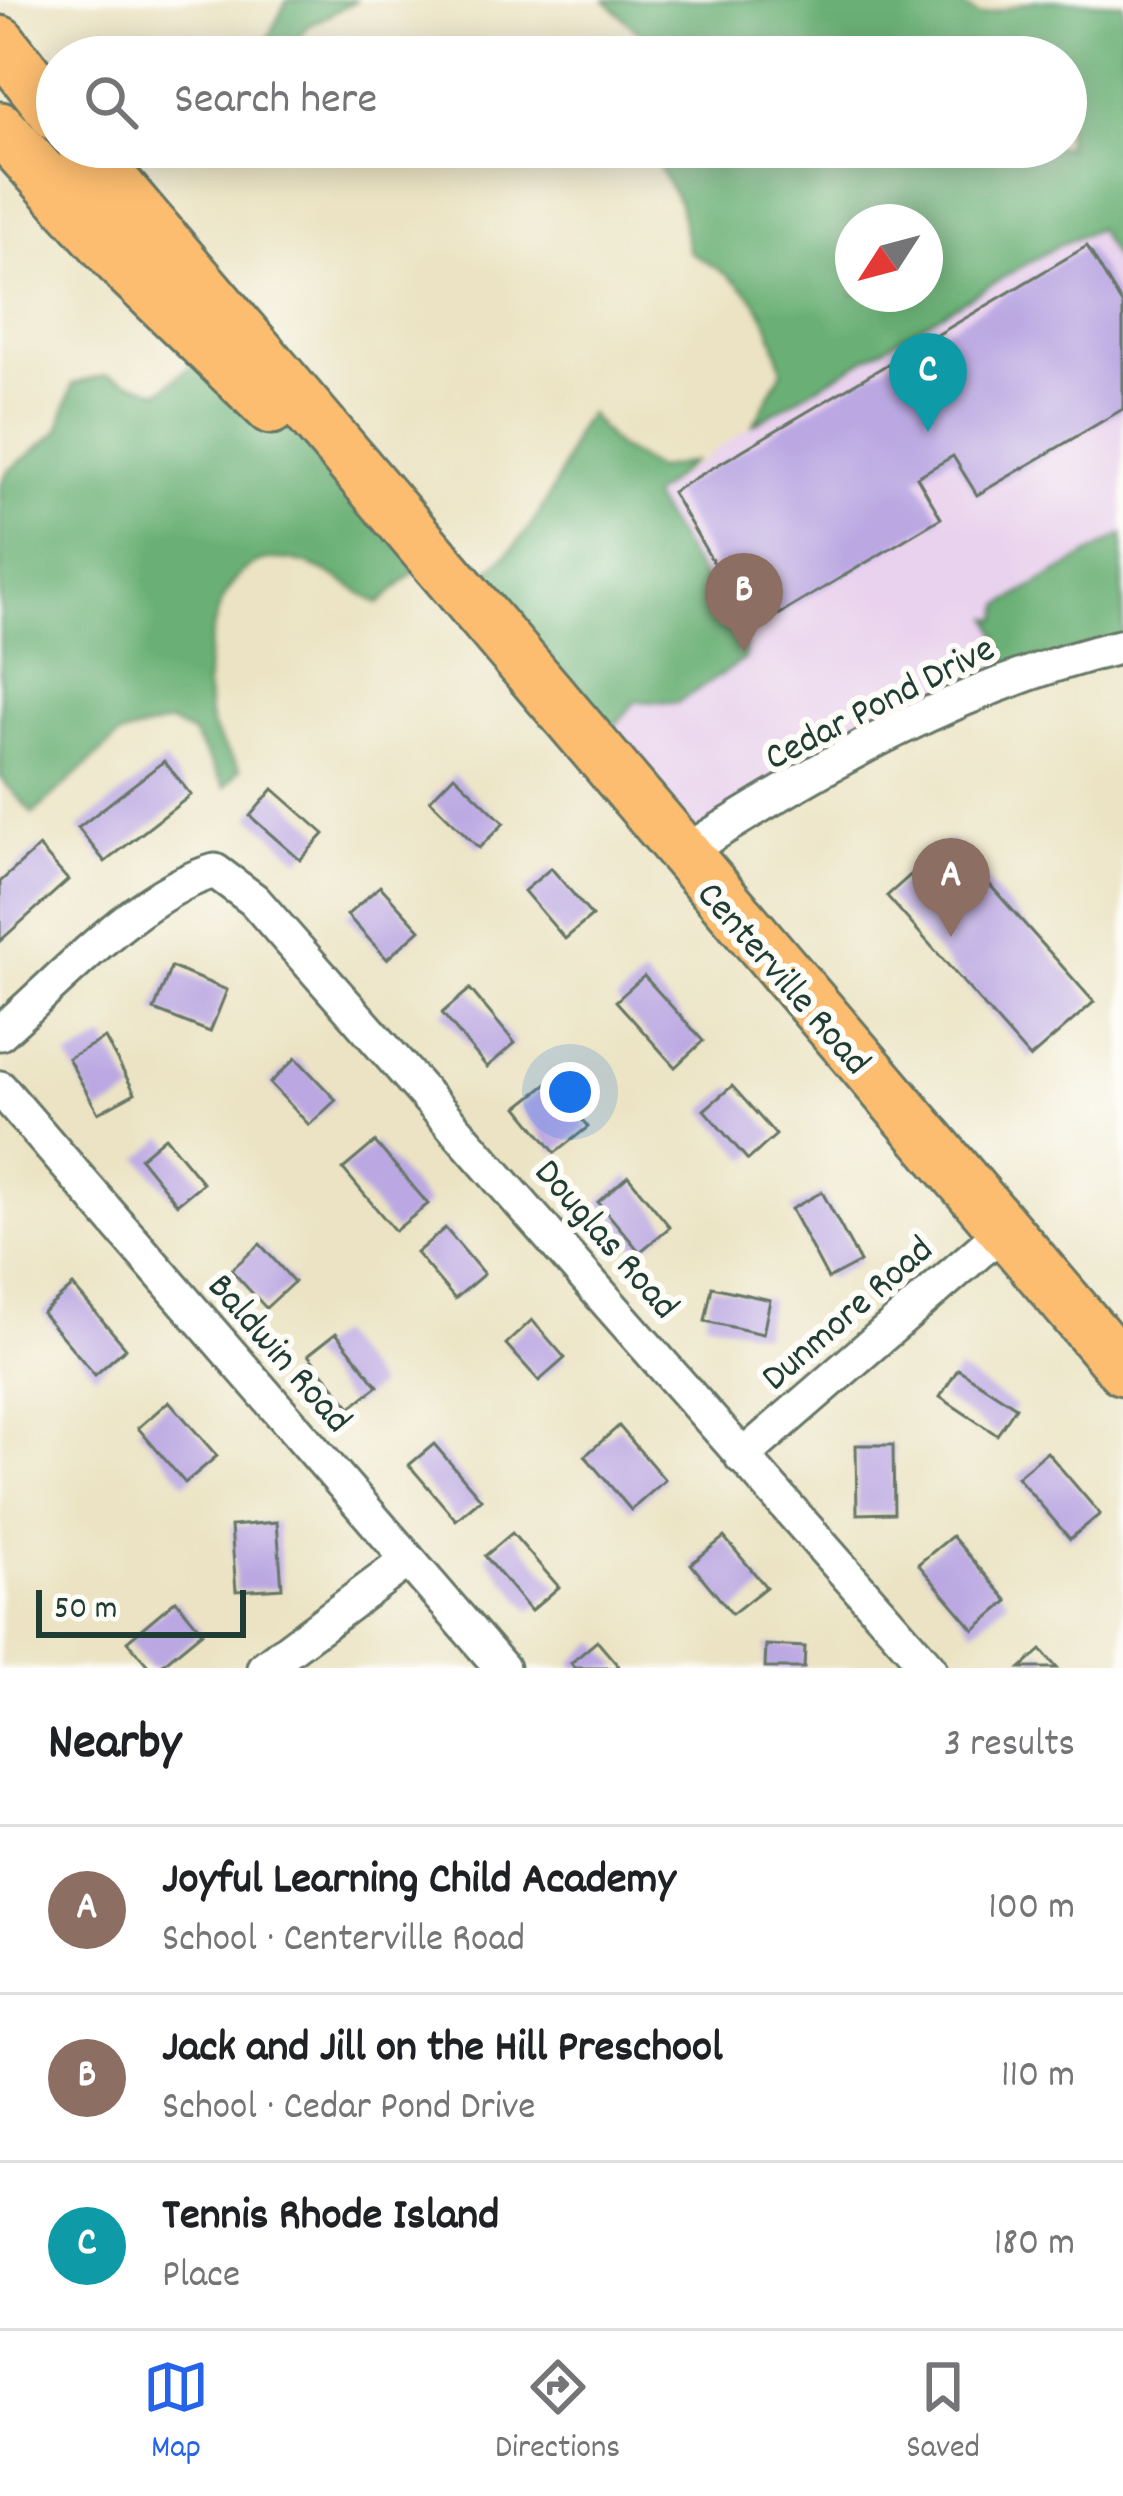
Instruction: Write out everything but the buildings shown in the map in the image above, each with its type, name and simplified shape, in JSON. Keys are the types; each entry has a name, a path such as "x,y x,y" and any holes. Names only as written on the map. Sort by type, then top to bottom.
{"main road":[{"path":"0,41 36,88"},
{"name":"Centerville Road","path":"0,128 36,168"},
{"name":"Centerville Road","path":"36,168 129,271 451,581"},
{"name":"Centerville Road","path":"102,168 1123,1370"}],"street":[{"name":"Cedar Pond Drive","path":"682,854 888,734 976,690 1123,646"},
{"name":"Douglas Road","path":"0,1033 139,913 182,883 215,871 254,900 929,1668"},
{"name":"Baldwin Road","path":"0,1088 502,1668"},
{"name":"Dunmore Road","path":"742,1456 1004,1230"},
{"path":"264,1668 408,1560"}],"shaded area":[{"path":"1098,228 1123,271 1123,534 1002,605 1013,676 689,849 593,751 637,701 677,703 745,643 650,496 754,424 1057,246"}],"green space":[{"path":"287,0 357,0 307,27 301,36 269,36"},
{"path":"605,0 953,0 979,16 1037,0 1123,3 1123,271 1097,229 1057,246 754,424 782,371 776,347 753,298 689,252 679,203 660,168 1087,168 1087,36 643,36"},
{"path":"225,322 426,561 379,604 304,563 277,559 255,564 237,578 224,598 209,649 211,721 240,769 225,787 193,734 169,722 119,736 33,814 0,777 0,485 7,472 58,432 73,384 107,375 160,392 205,354"},
{"path":"589,414 615,445 656,469 692,462 651,497 745,643 744,660 677,703 636,701 593,751 460,593 527,531"},
{"path":"1123,534 1123,646 1013,676 991,618 999,619 1002,605"}],"place":[{"name":"Tennis Rhode Island","path":"928,432"},
{"name":"Jack and Jill on the Hill Preschool","path":"744,652"},
{"name":"Joyful Learning Child Academy","path":"951,937"}]}
